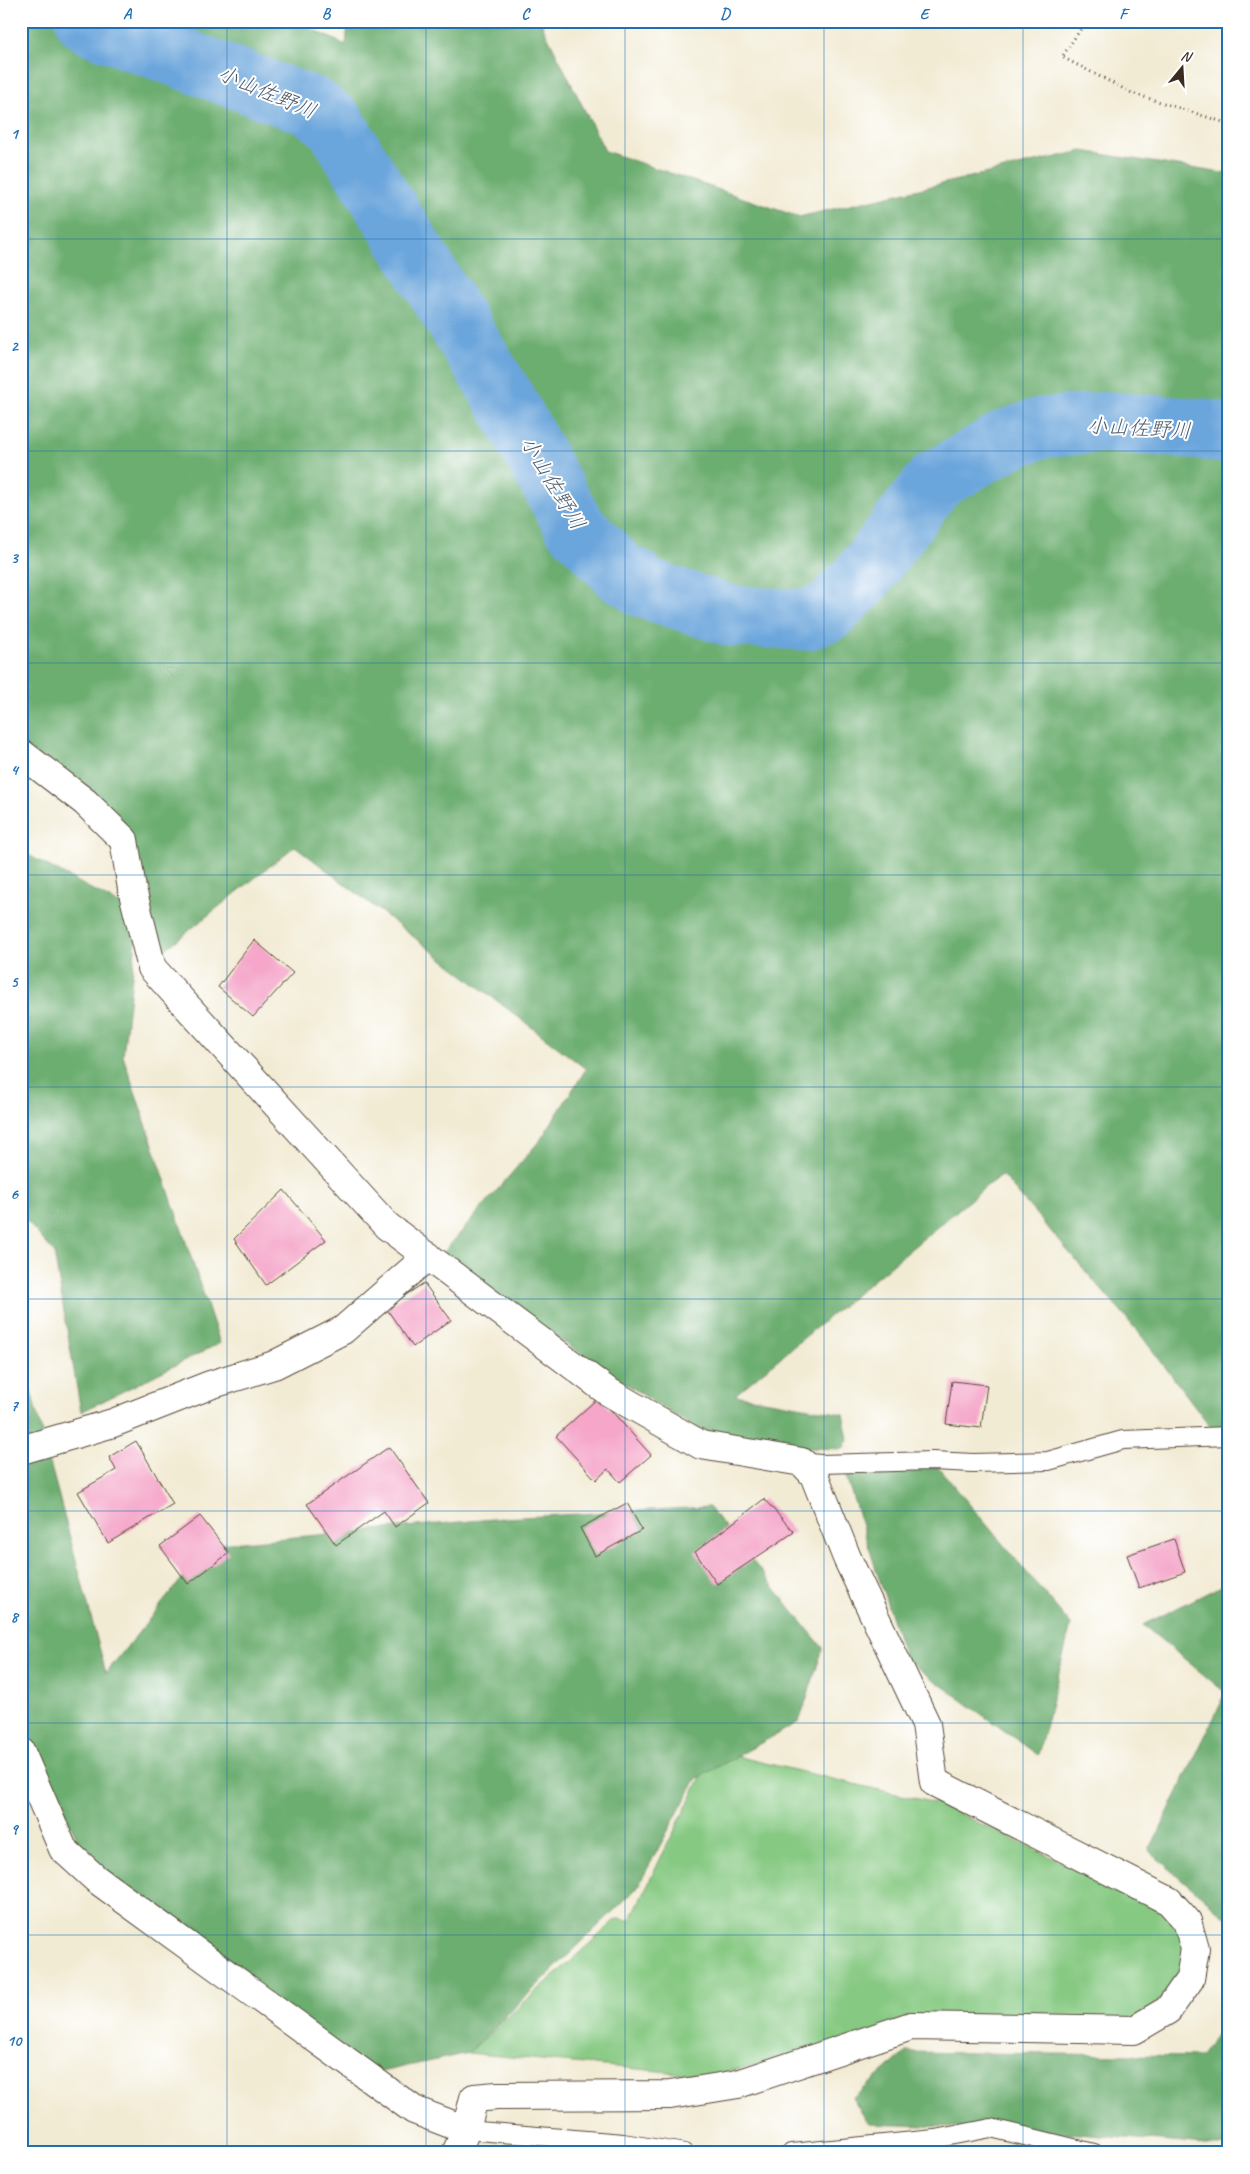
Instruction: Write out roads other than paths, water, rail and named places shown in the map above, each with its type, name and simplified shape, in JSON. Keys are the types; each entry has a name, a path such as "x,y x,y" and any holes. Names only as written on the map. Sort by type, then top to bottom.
{"street":[{"path":"21,753 86,802 124,840 132,889 152,968 387,1226 607,1391 701,1445 802,1462 814,1476 847,1558 926,1724 934,1782 1169,1901 1187,1921 1195,1949 1190,1979 1168,2010 1134,2030 911,2026 738,2084 670,2095 497,2096 474,2098 461,2142 414,2110 96,1879 63,1849 21,1752"},
{"path":"21,1450 113,1423 210,1385 274,1365 343,1330 428,1256"}],"lane":[{"path":"802,1462 820,1464 933,1461 973,1463 1048,1461 1123,1440 1229,1436"},
{"path":"791,2153 934,2138 991,2128 1094,2153"},
{"path":"461,2142 631,2148 685,2153"}],"waterway":[{"name":"小山佐野川","path":"86,21 94,26 313,107 335,124 504,398 574,525 622,574 634,578 642,587 730,616 806,620 829,611 859,581 935,481 1006,440 1040,428 1106,422 1201,429 1229,434"}]}
